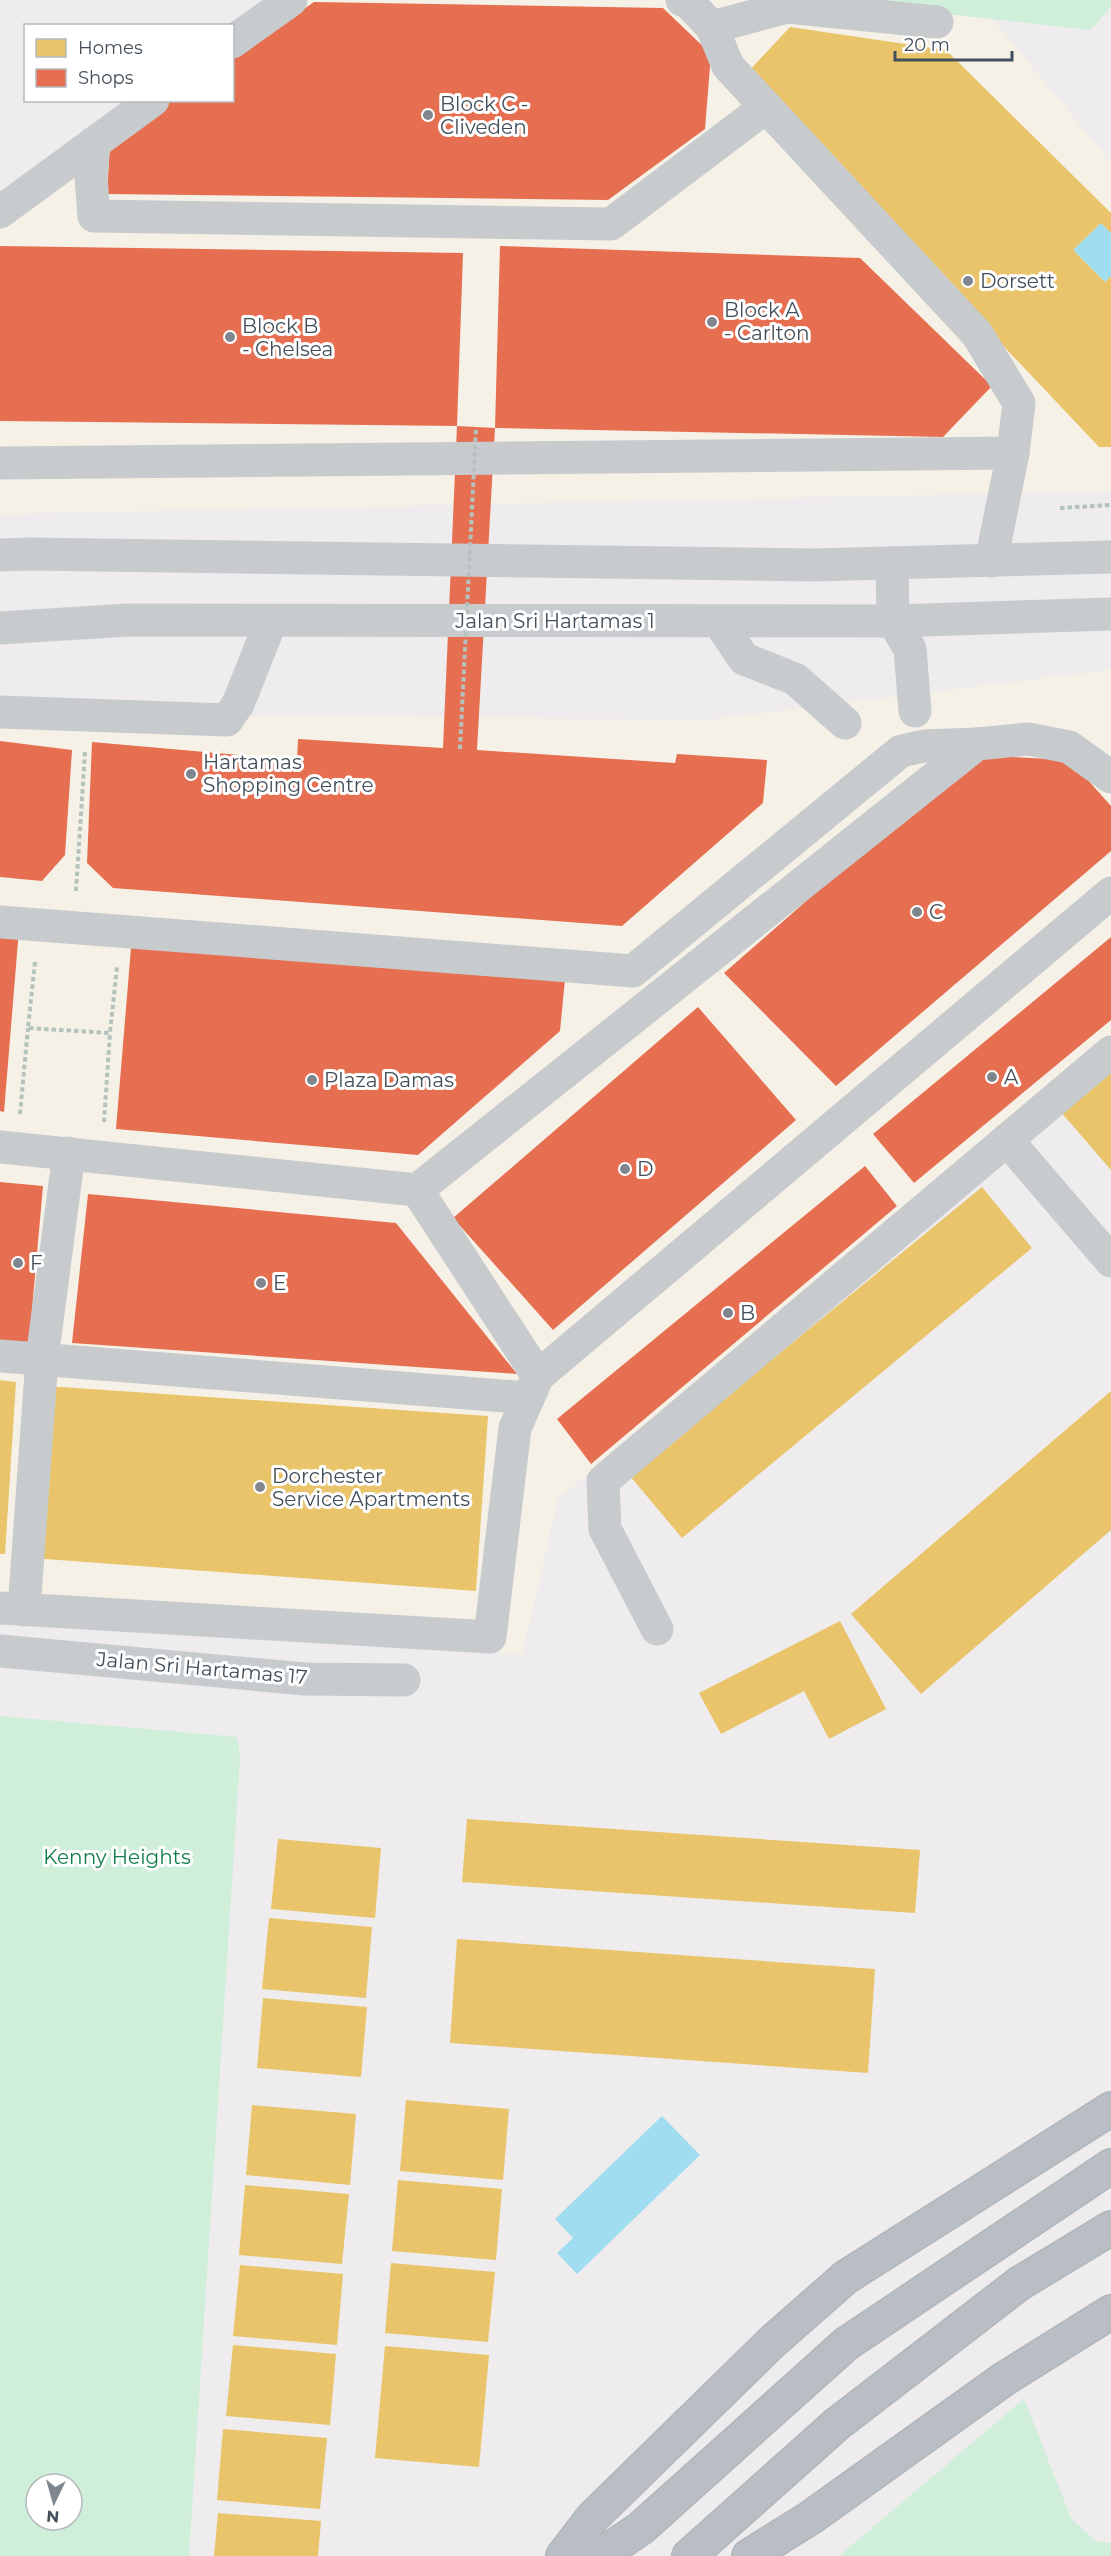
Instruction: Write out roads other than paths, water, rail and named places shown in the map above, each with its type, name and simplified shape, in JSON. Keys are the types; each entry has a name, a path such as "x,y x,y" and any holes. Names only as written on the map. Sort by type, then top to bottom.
{"highway":[{"path":"563,2556 593,2517 772,2342 846,2277 1111,2109"},
{"path":"600,2556 640,2528 846,2344 1111,2166"},
{"path":"689,2556 837,2424 1020,2283 1111,2228"},
{"path":"749,2556 810,2518 1004,2379 1111,2312"}],"street":[{"path":"234,41 291,0"},
{"path":"682,0 687,1 712,27 728,66 977,334 1019,403 1013,453 992,561"},
{"path":"712,27 787,7 936,22"},
{"path":"0,212 150,102"},
{"path":"94,143 91,177 94,216 611,224 766,107"},
{"path":"0,463 1013,453"},
{"path":"0,555 814,565 1111,557"},
{"path":"892,563 893,621 910,650 915,711"},
{"name":"Jalan Sri Hartamas 1","path":"0,628 128,620 893,621 1111,614"},
{"path":"0,712 226,720 238,705 271,621"},
{"path":"719,622 744,659 795,680 845,723"},
{"path":"0,922 633,971 901,752 924,746 1028,739 1070,747 1111,777"},
{"path":"0,1147 417,1190 977,744"},
{"path":"19,1609 490,1637 515,1428 533,1387 1111,893"},
{"path":"657,1629 605,1529 603,1481 1111,1052"},
{"path":"1007,1140 1111,1261"},
{"path":"1,1651 19,1609 42,1359 69,1154"},
{"path":"417,1190 533,1387"},
{"path":"0,1356 533,1387"},
{"path":"19,1609 41,1654"},
{"name":"Jalan Sri Hartamas 17","path":"1,1651 304,1679 404,1680"}],"water":[{"path":"1101,223 1111,233 1111,276 1105,282 1073,250"},
{"path":"662,2116 700,2155 577,2274 557,2253 573,2238 555,2219"}],"place":[{"name":"Block C - Cliveden","path":"428,115"},
{"name":"Dorsett","path":"968,281"},
{"name":"Block A - Carlton","path":"712,322"},
{"name":"Block B - Chelsea","path":"230,337"},
{"name":"Hartamas Shopping Centre","path":"191,774"},
{"name":"C","path":"917,912"},
{"name":"A","path":"992,1077"},
{"name":"Plaza Damas","path":"312,1080"},
{"name":"D","path":"625,1169"},
{"name":"F","path":"18,1263"},
{"name":"E","path":"261,1283"},
{"name":"B","path":"728,1313"},
{"name":"Dorchester Service Apartments","path":"260,1487"}],"park label":[{"name":"Kenny Heights","path":"117,1857"}]}
